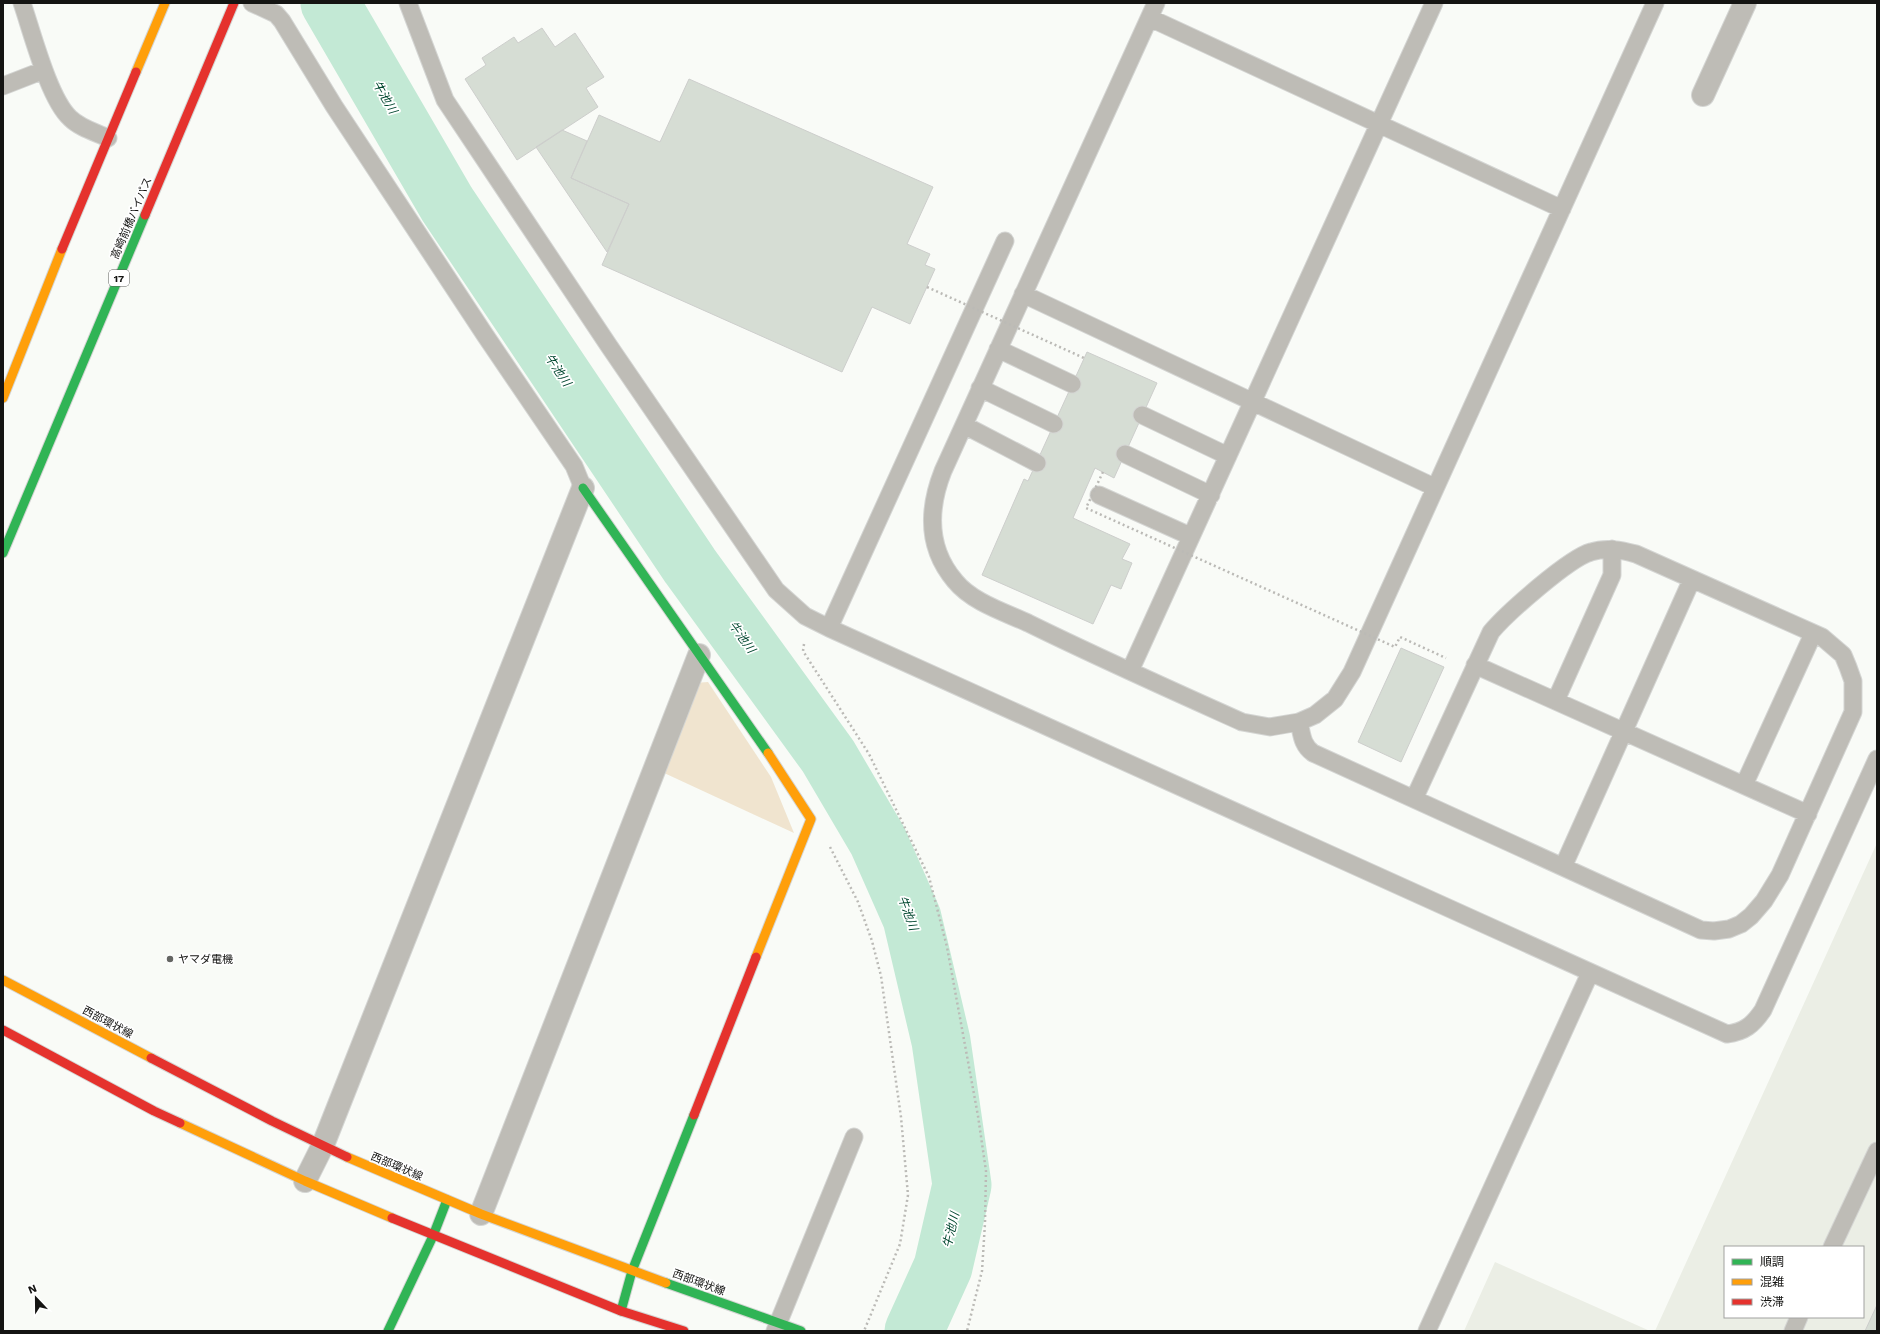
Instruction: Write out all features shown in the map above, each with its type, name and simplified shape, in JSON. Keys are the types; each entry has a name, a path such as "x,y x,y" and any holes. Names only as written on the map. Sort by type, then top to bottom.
{"main road":[{"path":"3,398 108,138 165,3"},
{"name":"高崎前橋バイパス","path":"3,553 234,3"},
{"path":"583,488 770,756 811,819 632,1271 621,1311"},
{"name":"西部環状線","path":"3,980 272,1121 363,1165 481,1214 776,1327 801,1331"},
{"path":"3,1030 154,1111 305,1181 433,1236 621,1311 684,1331"},
{"path":"388,1331 433,1236 447,1200"}],"street":[{"path":"1703,95 1745,3"},
{"path":"305,1181 323,1145 583,488"},
{"path":"481,1214 699,655"}],"lane":[{"path":"22,3 44,70 62,110 83,128 108,138"},
{"path":"252,3 276,14 282,21 334,106 485,335 574,466 583,488"},
{"path":"408,3 445,100 613,352 763,572 776,590 804,616 1727,1034 1734,1033 1748,1027 1763,1010 1877,759"},
{"path":"1130,671 1190,536 1211,495 1434,3"},
{"path":"1562,210 1379,124 1153,10 980,388 936,489 931,524 933,542 954,582 970,595 1242,722 1270,727 1299,722 1327,706 1335,699 1352,672 1434,487 1562,210 1655,3"},
{"path":"3,86 44,70"},
{"path":"828,628 1005,241"},
{"path":"1023,294 1434,487"},
{"path":"998,349 1072,384"},
{"path":"980,388 1054,424"},
{"path":"1142,416 1228,456"},
{"path":"964,425 1037,463"},
{"path":"1125,454 1211,495"},
{"path":"1099,495 1190,536"},
{"path":"1299,722 1303,742 1306,748 1313,753 1701,930 1714,932 1729,929 1751,916 1764,901 1780,875 1853,712 1853,682 1843,655 1822,637 1636,554 1612,549 1591,552 1582,555 1508,613 1491,632 1414,799"},
{"path":"1556,700 1612,575 1612,549"},
{"path":"1563,867 1692,579"},
{"path":"1744,785 1813,634"},
{"path":"1475,665 1808,814"},
{"path":"1427,1331 1590,973"},
{"path":"776,1327 854,1137"},
{"path":"1832,1246 1877,1151"},
{"path":"1793,1331 1799,1318"}],"path":[{"path":"927,287 1084,358"},
{"path":"1103,472 1086,508 1395,647 1400,638 1446,658"},
{"path":"804,616 804,651 869,754 926,870 947,947 978,1116 986,1171 986,1223 982,1271 967,1331"},
{"path":"811,819 824,836 858,902 872,942 880,976 890,1052 901,1116 908,1194 905,1218 900,1244 864,1331"}],"shaded area":[{"path":"708,682 771,777 794,833 662,772 695,683"},
{"path":"1877,843 1877,1331 1655,1331"},
{"path":"1495,1262 1650,1331 1464,1331"}],"building":[{"path":"542,28 555,47 575,33 604,77 586,88 598,107 517,160 465,79 486,65 482,58 514,37 518,43"},
{"path":"689,79 933,187 907,244 930,254 925,265 935,269 910,324 872,307 842,372 602,265 629,204 571,178 599,115 660,142"},
{"path":"562,130 587,141 571,178 629,204 607,252 536,147"},
{"path":"1087,352 1157,383 1114,478 1095,468 1073,518 1130,544 1122,559 1132,563 1121,589 1111,585 1093,624 982,575 1024,479 1028,481"},
{"path":"1401,648 1444,667 1401,762 1358,742"},
{"path":"1877,1305 1877,1331 1865,1331"}],"waterway":[{"name":"牛池川","path":"330,3 447,204 690,566 828,756 878,841 912,918 941,1041 962,1185 943,1267 914,1331"}],"traffic: fast":[{"path":"3,553 145,215"},
{"path":"583,488 768,753"},
{"path":"621,1311 632,1271 694,1115"},
{"path":"388,1331 433,1236 447,1200"},
{"path":"666,1283 801,1331"}],"traffic: slow":[{"path":"136,72 165,3"},
{"path":"3,398 62,249"},
{"path":"756,957 811,819 768,753"},
{"path":"3,980 151,1058"},
{"path":"180,1123 305,1181 392,1218"},
{"path":"347,1157 481,1214 666,1283"}],"traffic: jam":[{"path":"145,215 234,3"},
{"path":"62,249 136,72"},
{"path":"694,1115 756,957"},
{"path":"3,1030 154,1111 180,1123"},
{"path":"151,1058 272,1121 347,1157"},
{"path":"392,1218 621,1311 684,1331"}],"place":[{"name":"ヤマダ電機","path":"170,959"}]}
